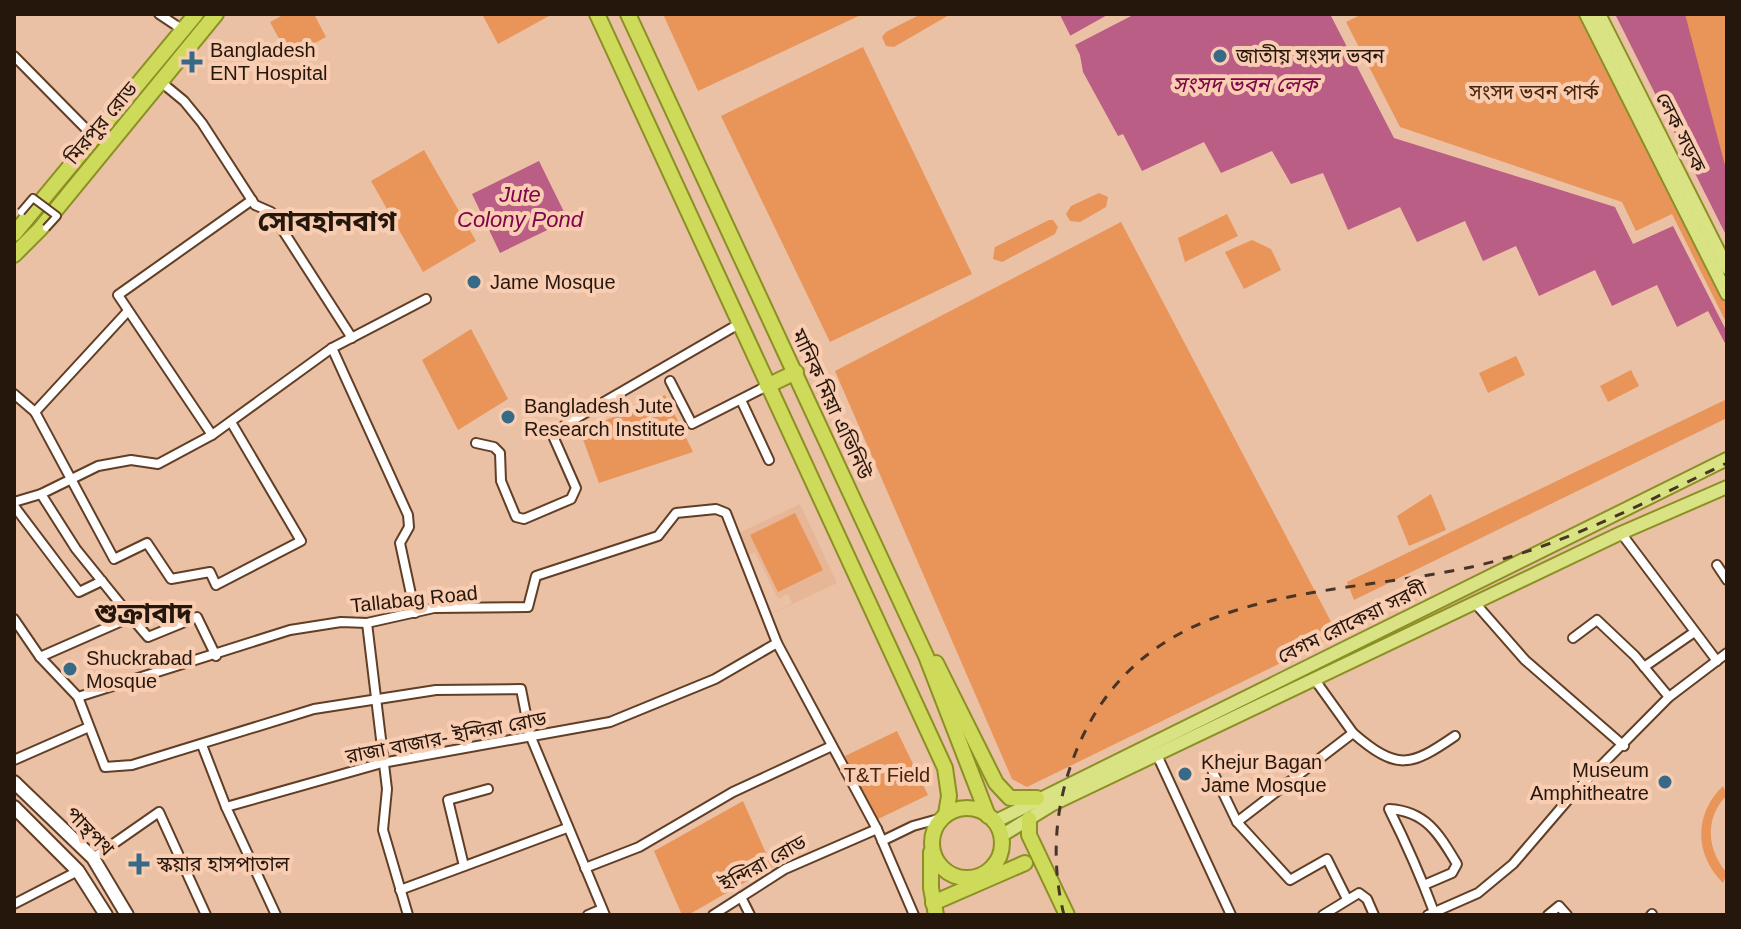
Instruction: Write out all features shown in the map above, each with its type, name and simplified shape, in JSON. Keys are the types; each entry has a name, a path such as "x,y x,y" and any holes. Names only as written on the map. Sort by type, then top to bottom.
{"highway":[{"name":"মিরপুর রোড","path":"14,255 88,159 96,139 196,14"},
{"name":"মিরপুর রোড","path":"14,234 161,82 216,14"},
{"path":"597,14 737,325 945,768 949,796 944,816 933,832 934,909 1025,863"},
{"name":"মানিক মিয়া এভিনিউ","path":"628,14 926,656 991,819"},
{"path":"648,131 675,118"},
{"path":"767,386 796,372"},
{"path":"926,656 945,678 996,783 1010,798 1037,798"},
{"path":"944,816 970,808 991,819 1001,842 1025,863 1033,865 1056,915"},
{"path":"1029,819 1029,835 1067,915"},
{"path":"932,846 945,870 965,878 979,875 991,867 1001,842"}],"main road":[{"path":"1586,14 1727,294"},
{"name":"লেক সড়ক","path":"1599,14 1727,268"},
{"name":"বেগম রোকেয়া সরণী","path":"991,819 1727,459"},
{"name":"বেগম রোকেয়া সরণী","path":"1001,842 1029,819 1157,755 1621,533 1727,487"},
{"name":"পান্থপথ","path":"14,782 93,858 127,915"},
{"name":"পান্থপথ","path":"14,806 78,871 106,915"}],"street":[{"path":"159,14 183,30"},
{"path":"14,56 96,139"},
{"path":"161,82 202,123 252,200 271,212 352,338"},
{"path":"21,212 33,198 57,216 46,228"},
{"path":"212,435 118,295 252,200"},
{"path":"102,581 79,592 14,504 98,466 131,460 158,464 212,435 332,348 426,299"},
{"path":"35,412 128,311"},
{"path":"476,443 494,447 500,453 501,481 516,517 524,519 571,499 576,488 553,436 566,424 737,325"},
{"path":"332,348 408,515 409,527 400,543 415,613"},
{"path":"670,381 692,424 767,386"},
{"path":"14,394 35,412 68,479 114,559 147,543 171,579 210,572 216,585 301,541 231,422"},
{"path":"741,400 769,460"},
{"path":"41,494 102,581 148,637 197,617 216,656"},
{"name":"Tallabag Road","path":"78,697 216,656 290,630 341,622 367,623 457,607 528,607 536,576 658,536 676,513 726,513 777,643"},
{"path":"1621,533 1717,661"},
{"path":"1717,565 1727,580"},
{"path":"1475,603 1525,660 1624,746"},
{"path":"40,657 131,617"},
{"path":"14,619 40,657 78,697 105,767 132,765 314,709 436,690 521,689 530,735 604,912 588,915"},
{"path":"1573,638 1597,620 1669,697"},
{"path":"367,623 387,789 383,830 408,915"},
{"path":"1644,667 1693,633"},
{"path":"777,643 877,829 914,915"},
{"name":"রাজা বাজার- ইন্দিরা রোড","path":"226,807 382,763 610,722 671,699 777,643"},
{"path":"1424,885 1452,873 1457,864 1427,820 1411,811 1389,809 1424,885 1431,914 1478,893 1513,864 1573,794 1624,746 1669,697 1727,653"},
{"path":"1315,680 1353,733 1374,752 1409,762 1419,760 1455,736"},
{"path":"14,760 89,727"},
{"path":"1237,822 1353,733"},
{"path":"202,745 226,807 276,915"},
{"path":"585,868 639,847 733,792 832,746"},
{"path":"1157,755 1231,915"},
{"path":"1212,770 1237,822 1290,880 1327,859 1347,899"},
{"path":"464,866 448,800 488,789"},
{"path":"14,806 29,797"},
{"path":"93,858 159,812 206,915"},
{"path":"882,841 944,816"},
{"path":"400,890 567,828"},
{"name":"ইন্দিরা রোড","path":"713,915 785,869 877,829"},
{"path":"14,904 78,871"},
{"path":"1323,915 1359,893 1364,896 1374,915"},
{"path":"741,897 750,915"},
{"path":"1548,915 1559,906 1567,915"}],"shaded area":[{"path":"800,504 837,583 769,615 732,536","holes":["755,552 778,599 788,594 792,603 772,613 745,558"]}],"green space":[{"path":"285,14 314,14 326,37 289,57 270,22"},
{"path":"482,14 548,14 549,16 498,44"},
{"path":"663,14 863,14 698,91"},
{"path":"921,14 949,15 894,47 886,46 882,37 886,32"},
{"name":"সংসদ ভবন পার্ক","path":"1362,14 1582,14 1727,307 1727,324 1672,214 1636,231 1622,202 1400,127 1346,22"},
{"path":"1684,14 1727,14 1727,178"},
{"path":"863,47 972,274 830,342 721,116"},
{"path":"424,150 476,241 423,272 371,181"},
{"path":"1099,193 1108,197 1106,207 1080,222 1070,221 1066,214 1071,206"},
{"path":"1227,214 1238,236 1185,262 1178,238"},
{"path":"1053,220 1058,227 1055,234 1002,262 993,259 995,247"},
{"path":"1121,222 1338,635 1027,787 1012,779 835,371"},
{"path":"1252,240 1271,249 1281,270 1244,289 1225,252"},
{"path":"471,329 508,399 458,430 422,360"},
{"path":"1516,356 1525,375 1488,393 1479,373"},
{"path":"1631,370 1639,386 1608,402 1600,386"},
{"path":"665,395 693,452 599,483 580,431"},
{"path":"1727,399 1727,418 1354,600 1347,582"},
{"path":"1431,494 1446,530 1409,546 1397,516"},
{"path":"795,513 823,570 778,592 750,535"},
{"name":"T&T Field","path":"897,731 928,795 876,820 845,756"},
{"path":"1723,786 1727,795 1714,814 1711,834 1715,854 1727,873 1723,883 1707,860 1701,835 1706,809"},
{"path":"743,801 772,867 688,915 682,915 654,851"}],"water":[{"name":"সংসদ ভবন লেক","path":"1330,14 1394,138 1615,207 1633,244 1673,226 1727,332 1727,347 1708,311 1677,327 1657,285 1612,306 1595,270 1539,296 1516,246 1483,261 1465,221 1417,242 1400,207 1348,230 1323,173 1291,184 1272,151 1221,173 1204,142 1142,171 1123,134 1118,136 1083,72 1080,55 1060,15"},
{"path":"1615,14 1685,14 1727,173 1727,237"},
{"name":"Jute Colony Pond","path":"539,161 568,220 500,253 472,194"}],"pier":[{"path":"1109,14 1135,14 1073,46 1068,37"}],"railway":[{"path":"1064,915 1056,852 1060,810 1070,769 1077,749 1109,694 1149,653 1196,625 1249,606 1480,565 1544,546 1727,463"}],"place":[{"name":"জাতীয় সংসদ ভবন","path":"1220,56"},
{"name":"Bangladesh ENT Hospital","path":"192,62"},
{"name":"Jame Mosque","path":"474,282"},
{"name":"Bangladesh Jute Research Institute","path":"508,417"},
{"name":"Shuckrabad Mosque","path":"70,669"},
{"name":"Khejur Bagan Jame Mosque","path":"1185,774"},
{"name":"Museum Amphitheatre","path":"1665,782"},
{"name":"স্কয়ার হাসপাতাল","path":"139,864"}],"district":[{"name":"সোবহানবাগ","path":"327,221"},
{"name":"শুক্রাবাদ","path":"143,613"}]}
